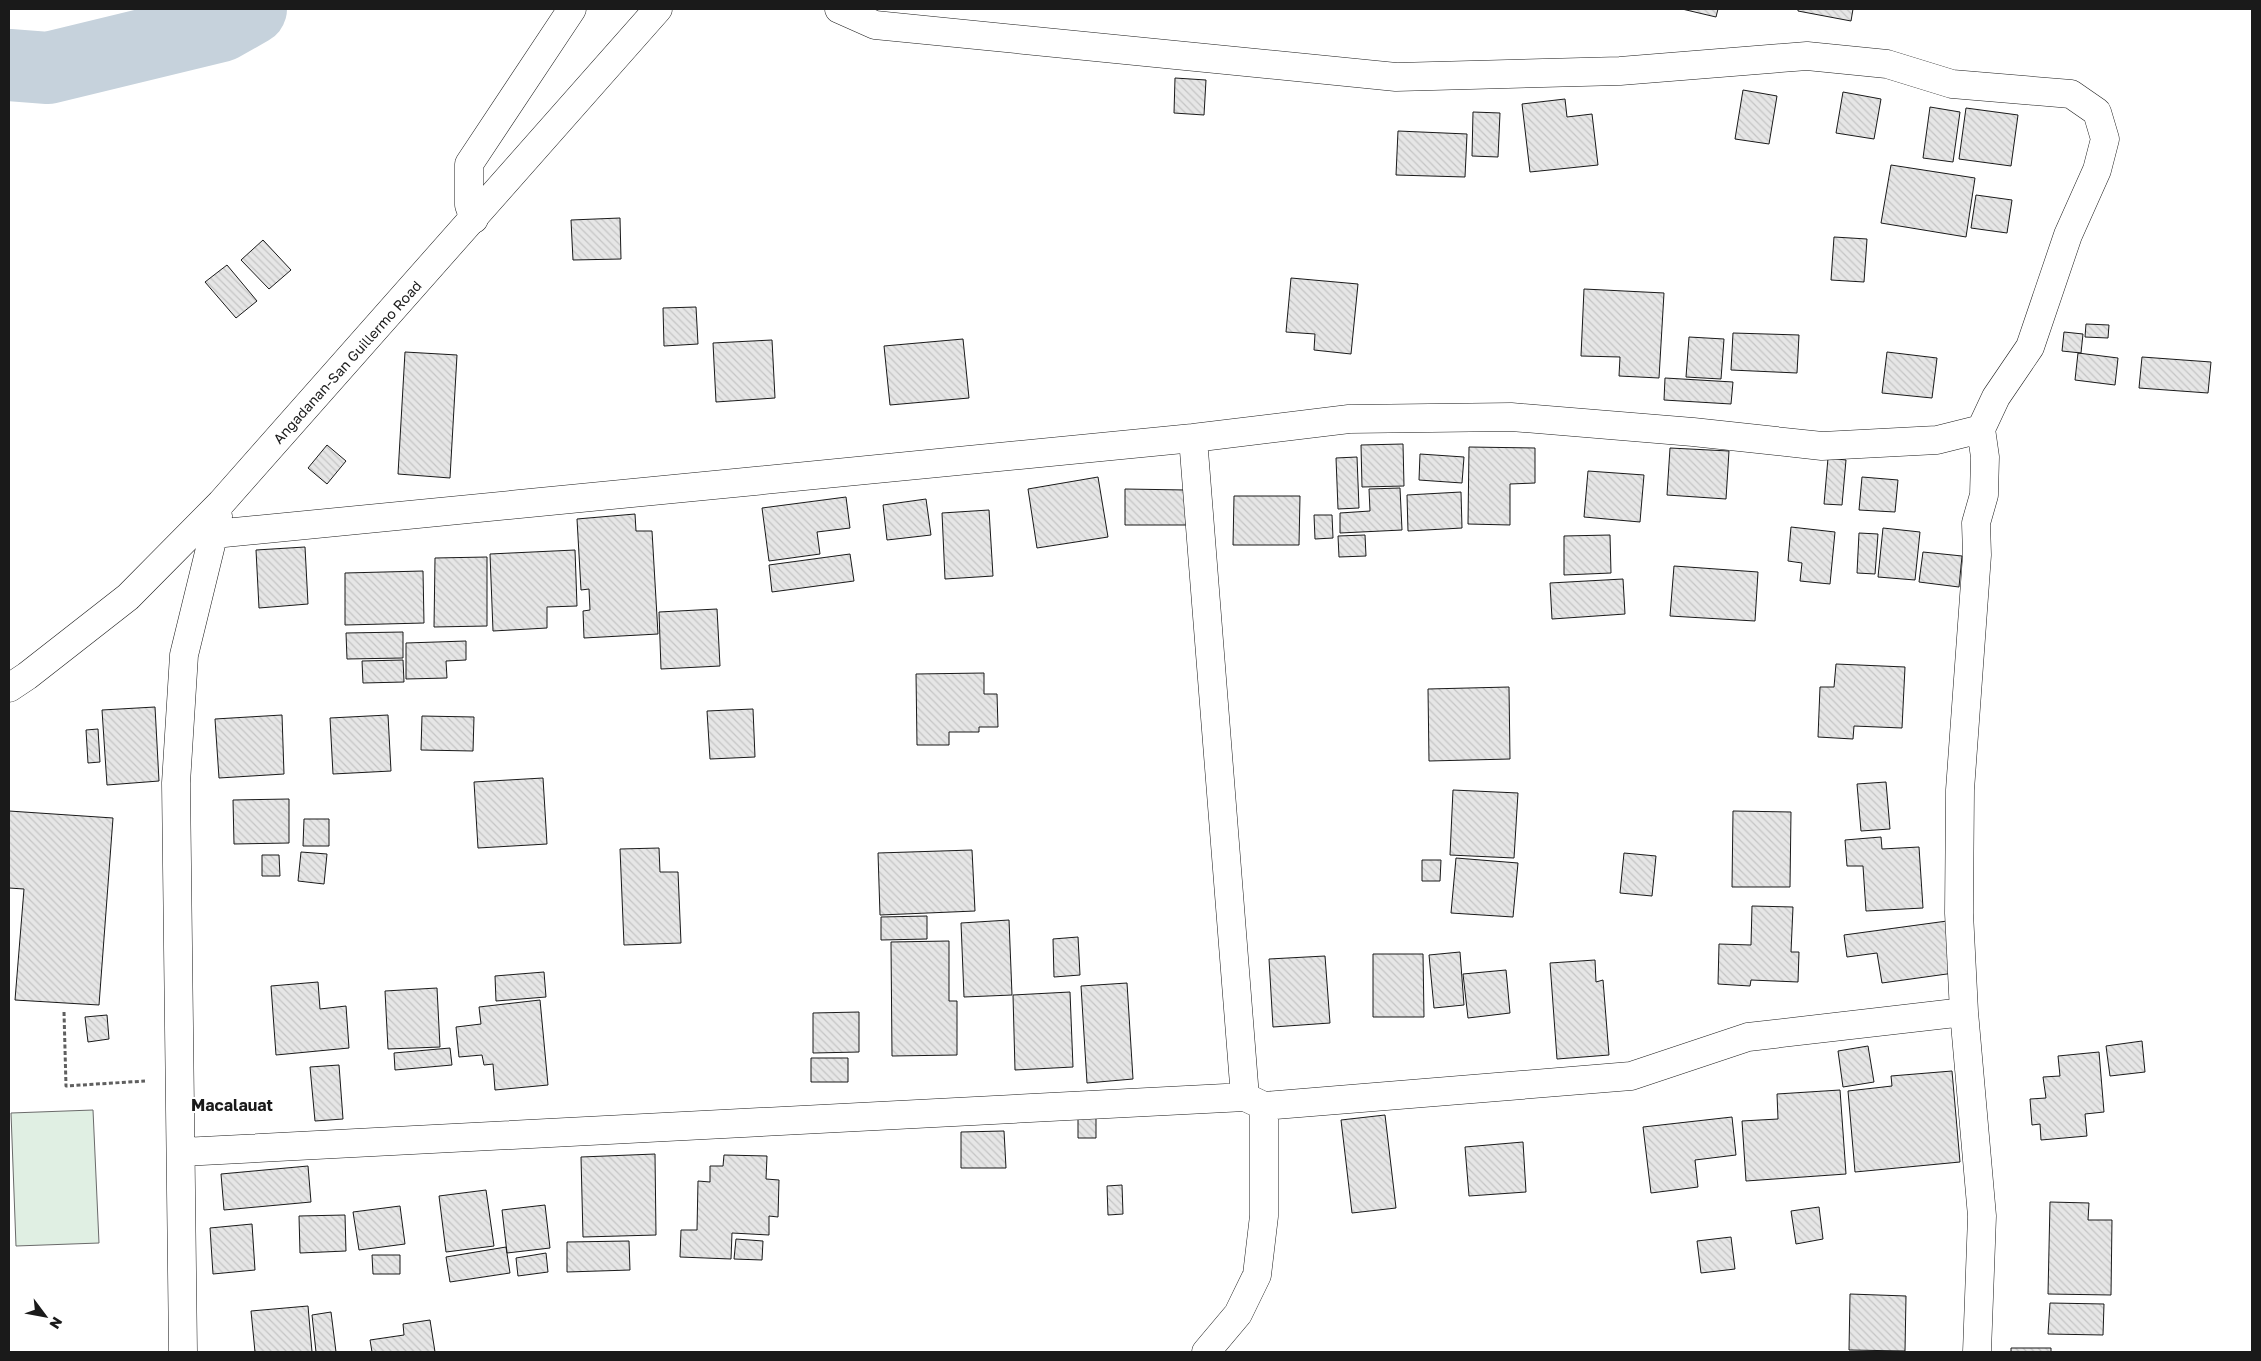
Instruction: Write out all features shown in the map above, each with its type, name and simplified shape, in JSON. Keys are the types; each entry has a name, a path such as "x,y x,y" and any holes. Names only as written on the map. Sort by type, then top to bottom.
{"street":[{"path":"474,219 469,205 469,164 572,9"},
{"name":"Angadanan-San Guillermo Road","path":"9,688 128,597 221,504 658,9"},
{"path":"839,9 875,25 1396,77 1620,71 1807,56 1887,64 1952,84 2071,94 2097,112 2105,139 2097,170 2068,235 2030,348 1993,403 1981,429 1985,457 1984,495 1976,523 1978,555 1960,790 1960,913 1964,1012 1982,1216 1977,1352"},
{"path":"214,534 1193,438 1349,420 1511,417 1693,432 1822,446 1937,440 1981,429"},
{"path":"1193,438 1264,1216 1257,1275 1238,1314 1206,1352"},
{"path":"183,1352 176,783 184,655 221,504"},
{"path":"182,1152 1255,1102 1631,1076 1748,1037 1964,1012"}],"path":[{"path":"64,1012 66,1086 181,1079"}],"green space":[{"path":"93,1110 99,1243 16,1246 11,1113"}],"building":[{"path":"1682,9 1718,9 1716,17"},
{"path":"1798,9 1853,9 1851,21 1798,11"},
{"path":"1175,78 1206,80 1204,115 1174,113"},
{"path":"1743,90 1777,96 1769,144 1735,139"},
{"path":"1843,92 1881,99 1874,139 1836,133"},
{"path":"1565,99 1567,117 1592,114 1598,165 1530,172 1522,104"},
{"path":"1930,107 1960,112 1953,162 1923,158"},
{"path":"1966,108 2018,115 2011,166 1959,159"},
{"path":"1473,112 1500,113 1498,157 1472,156"},
{"path":"1398,131 1467,134 1465,177 1396,175"},
{"path":"1891,165 1975,178 1966,237 1881,223"},
{"path":"1976,195 2012,200 2007,233 1971,228"},
{"path":"620,218 621,259 573,260 571,220"},
{"path":"1834,237 1867,239 1864,282 1831,280"},
{"path":"263,240 291,270 269,289 241,260"},
{"path":"227,265 257,301 236,318 205,282"},
{"path":"1291,278 1358,284 1351,354 1314,350 1315,334 1286,332"},
{"path":"1584,289 1664,293 1659,378 1619,376 1620,357 1581,356"},
{"path":"696,307 698,344 664,346 663,308"},
{"path":"2086,324 2109,325 2108,338 2085,337"},
{"path":"2064,332 2083,334 2081,353 2062,351"},
{"path":"1733,333 1799,335 1797,373 1731,370"},
{"path":"1689,337 1724,339 1721,379 1686,377"},
{"path":"963,339 969,398 890,405 884,346"},
{"path":"772,340 775,398 716,402 713,343"},
{"path":"405,352 457,355 450,478 398,474"},
{"path":"1887,352 1937,358 1932,398 1882,393"},
{"path":"2078,353 2118,358 2115,385 2075,380"},
{"path":"2142,357 2211,362 2208,393 2139,388"},
{"path":"1665,378 1733,382 1731,404 1664,400"},
{"path":"1403,444 1404,486 1362,487 1361,445"},
{"path":"327,445 346,461 327,484 308,468"},
{"path":"1469,447 1535,448 1535,483 1510,484 1510,525 1468,524"},
{"path":"1670,448 1729,451 1726,499 1667,495"},
{"path":"1420,454 1464,457 1462,483 1419,480"},
{"path":"1357,457 1359,508 1338,509 1336,458"},
{"path":"1828,458 1846,460 1842,505 1824,504"},
{"path":"1588,471 1644,475 1640,522 1584,517"},
{"path":"1098,477 1108,537 1037,548 1028,489"},
{"path":"1862,477 1898,480 1895,512 1859,510"},
{"path":"1400,488 1402,530 1340,533 1340,513 1370,511 1369,489"},
{"path":"1125,489 1186,490 1186,525 1125,525"},
{"path":"1461,492 1462,528 1408,531 1407,495"},
{"path":"1234,496 1300,496 1299,545 1233,545"},
{"path":"846,497 850,528 817,532 820,554 769,561 762,508"},
{"path":"926,499 931,535 887,540 883,505"},
{"path":"989,510 993,576 945,579 942,513"},
{"path":"635,514 636,531 652,531 658,634 584,638 583,611 590,610 589,589 581,590 577,519"},
{"path":"1314,515 1332,515 1333,538 1315,539"},
{"path":"1791,527 1835,532 1830,584 1800,581 1802,563 1788,561"},
{"path":"1883,528 1920,532 1915,580 1878,577"},
{"path":"1859,533 1878,534 1875,574 1857,573"},
{"path":"1365,535 1366,556 1339,557 1338,536"},
{"path":"1610,535 1611,573 1564,575 1564,536"},
{"path":"305,547 308,604 259,608 256,550"},
{"path":"575,550 577,606 547,607 547,628 493,631 490,554"},
{"path":"1923,552 1962,556 1959,587 1919,582"},
{"path":"850,554 854,581 772,592 769,565"},
{"path":"487,557 487,626 434,627 435,558"},
{"path":"1674,566 1758,572 1755,621 1670,616"},
{"path":"423,571 424,623 345,625 345,573"},
{"path":"1623,579 1625,614 1552,619 1550,583"},
{"path":"717,609 720,666 661,669 659,612"},
{"path":"403,632 403,658 347,659 346,633"},
{"path":"466,641 466,660 446,661 447,678 406,679 406,643"},
{"path":"403,660 404,682 363,683 362,661"},
{"path":"1836,664 1905,667 1902,728 1854,726 1853,739 1818,737 1820,687 1834,687"},
{"path":"984,673 984,694 997,694 998,727 979,727 979,732 949,732 949,745 917,745 916,674"},
{"path":"1509,687 1510,759 1429,761 1428,689"},
{"path":"155,707 159,781 107,785 102,710"},
{"path":"753,709 755,757 710,759 707,711"},
{"path":"282,715 284,774 219,778 215,719"},
{"path":"388,715 391,771 333,774 330,718"},
{"path":"422,716 474,717 473,751 421,750"},
{"path":"98,729 100,762 88,763 86,730"},
{"path":"543,778 547,844 478,848 474,782"},
{"path":"1886,782 1890,829 1861,831 1857,784"},
{"path":"1453,790 1518,793 1514,858 1450,855"},
{"path":"289,799 289,843 234,844 233,800"},
{"path":"9,811 113,818 99,1005 15,1000 24,889 9,888"},
{"path":"1733,811 1791,812 1790,887 1732,887"},
{"path":"304,819 329,819 329,846 303,846"},
{"path":"1881,837 1882,849 1919,847 1923,908 1866,911 1863,866 1847,866 1845,840"},
{"path":"659,848 660,872 678,872 681,943 624,945 620,849"},
{"path":"972,850 975,911 880,915 878,853"},
{"path":"301,852 327,854 324,884 298,881"},
{"path":"1624,853 1656,856 1652,896 1620,893"},
{"path":"262,855 279,855 280,876 262,876"},
{"path":"1456,858 1518,863 1513,917 1451,913"},
{"path":"1422,860 1441,860 1440,881 1422,881"},
{"path":"1752,906 1793,907 1791,952 1799,952 1798,982 1751,980 1750,986 1718,984 1719,944 1751,945"},
{"path":"927,916 927,939 881,940 881,917"},
{"path":"1009,920 1012,995 964,997 961,923"},
{"path":"1947,921 1954,973 1882,983 1877,953 1847,957 1844,935"},
{"path":"1078,937 1080,975 1054,977 1053,939"},
{"path":"949,941 949,1001 957,1001 957,1055 892,1056 891,942"},
{"path":"1460,952 1464,1005 1434,1008 1429,955"},
{"path":"1373,954 1423,954 1424,1017 1373,1017"},
{"path":"1325,956 1330,1023 1273,1027 1269,959"},
{"path":"1595,960 1596,982 1603,980 1609,1055 1557,1059 1550,963"},
{"path":"1506,970 1510,1013 1468,1018 1463,974"},
{"path":"544,972 546,997 496,1001 495,976"},
{"path":"318,982 320,1009 346,1006 349,1048 276,1055 271,986"},
{"path":"1127,983 1133,1079 1087,1083 1081,986"},
{"path":"437,988 440,1047 388,1049 385,991"},
{"path":"1070,992 1073,1067 1015,1070 1013,995"},
{"path":"540,1000 548,1085 495,1090 493,1064 484,1065 482,1055 459,1057 456,1027 481,1024 479,1007"},
{"path":"859,1012 859,1052 813,1053 813,1013"},
{"path":"107,1015 109,1039 88,1042 85,1017"},
{"path":"2142,1041 2145,1072 2110,1076 2106,1046"},
{"path":"1868,1046 1874,1082 1843,1087 1838,1051"},
{"path":"450,1048 452,1065 395,1070 394,1053"},
{"path":"2099,1052 2104,1112 2085,1114 2087,1136 2041,1140 2040,1124 2032,1125 2030,1099 2046,1098 2043,1077 2060,1076 2058,1056"},
{"path":"811,1058 848,1058 848,1082 811,1082"},
{"path":"339,1065 343,1119 315,1121 310,1067"},
{"path":"1952,1071 1960,1162 1855,1172 1848,1091 1892,1086 1891,1076"},
{"path":"1840,1090 1846,1174 1746,1181 1742,1121 1778,1119 1777,1094"},
{"path":"1385,1115 1396,1208 1352,1213 1341,1120"},
{"path":"1078,1116 1096,1116 1096,1138 1078,1138"},
{"path":"1732,1117 1736,1155 1695,1160 1698,1187 1651,1193 1643,1127"},
{"path":"1004,1131 1006,1168 961,1168 961,1132"},
{"path":"1523,1142 1526,1192 1469,1196 1465,1147"},
{"path":"655,1154 656,1235 583,1237 581,1157"},
{"path":"724,1155 767,1156 766,1179 779,1180 778,1217 769,1216 769,1235 732,1233 731,1259 680,1257 681,1230 697,1230 698,1181 710,1182 710,1166 723,1166"},
{"path":"308,1166 311,1202 224,1210 221,1174"},
{"path":"1122,1185 1123,1214 1108,1215 1107,1186"},
{"path":"486,1190 494,1246 446,1252 439,1196"},
{"path":"2050,1202 2089,1203 2088,1220 2112,1220 2111,1295 2048,1294"},
{"path":"545,1205 550,1248 507,1253 502,1210"},
{"path":"400,1206 405,1244 359,1250 353,1212"},
{"path":"1819,1207 1823,1239 1796,1244 1791,1211"},
{"path":"345,1215 346,1251 300,1253 299,1216"},
{"path":"252,1224 255,1270 213,1274 210,1228"},
{"path":"1731,1237 1735,1269 1701,1273 1697,1241"},
{"path":"736,1239 763,1241 762,1260 734,1259"},
{"path":"629,1241 630,1270 567,1272 567,1242"},
{"path":"506,1247 510,1273 450,1282 446,1257"},
{"path":"546,1253 548,1272 518,1276 516,1258"},
{"path":"372,1255 400,1255 400,1274 373,1274"},
{"path":"1850,1294 1906,1296 1905,1351 1849,1350"},
{"path":"2050,1303 2104,1304 2103,1335 2048,1334"},
{"path":"308,1306 312,1352 255,1352 251,1311"},
{"path":"331,1312 336,1352 316,1352 312,1315"},
{"path":"430,1320 435,1352 372,1352 370,1340 404,1335 403,1324"},
{"path":"2011,1348 2051,1348 2051,1352 2011,1352"}],"waterway":[{"path":"9,65 48,68 221,26 251,9"}],"district":[{"name":"Macalauat","path":"232,1105"}]}
